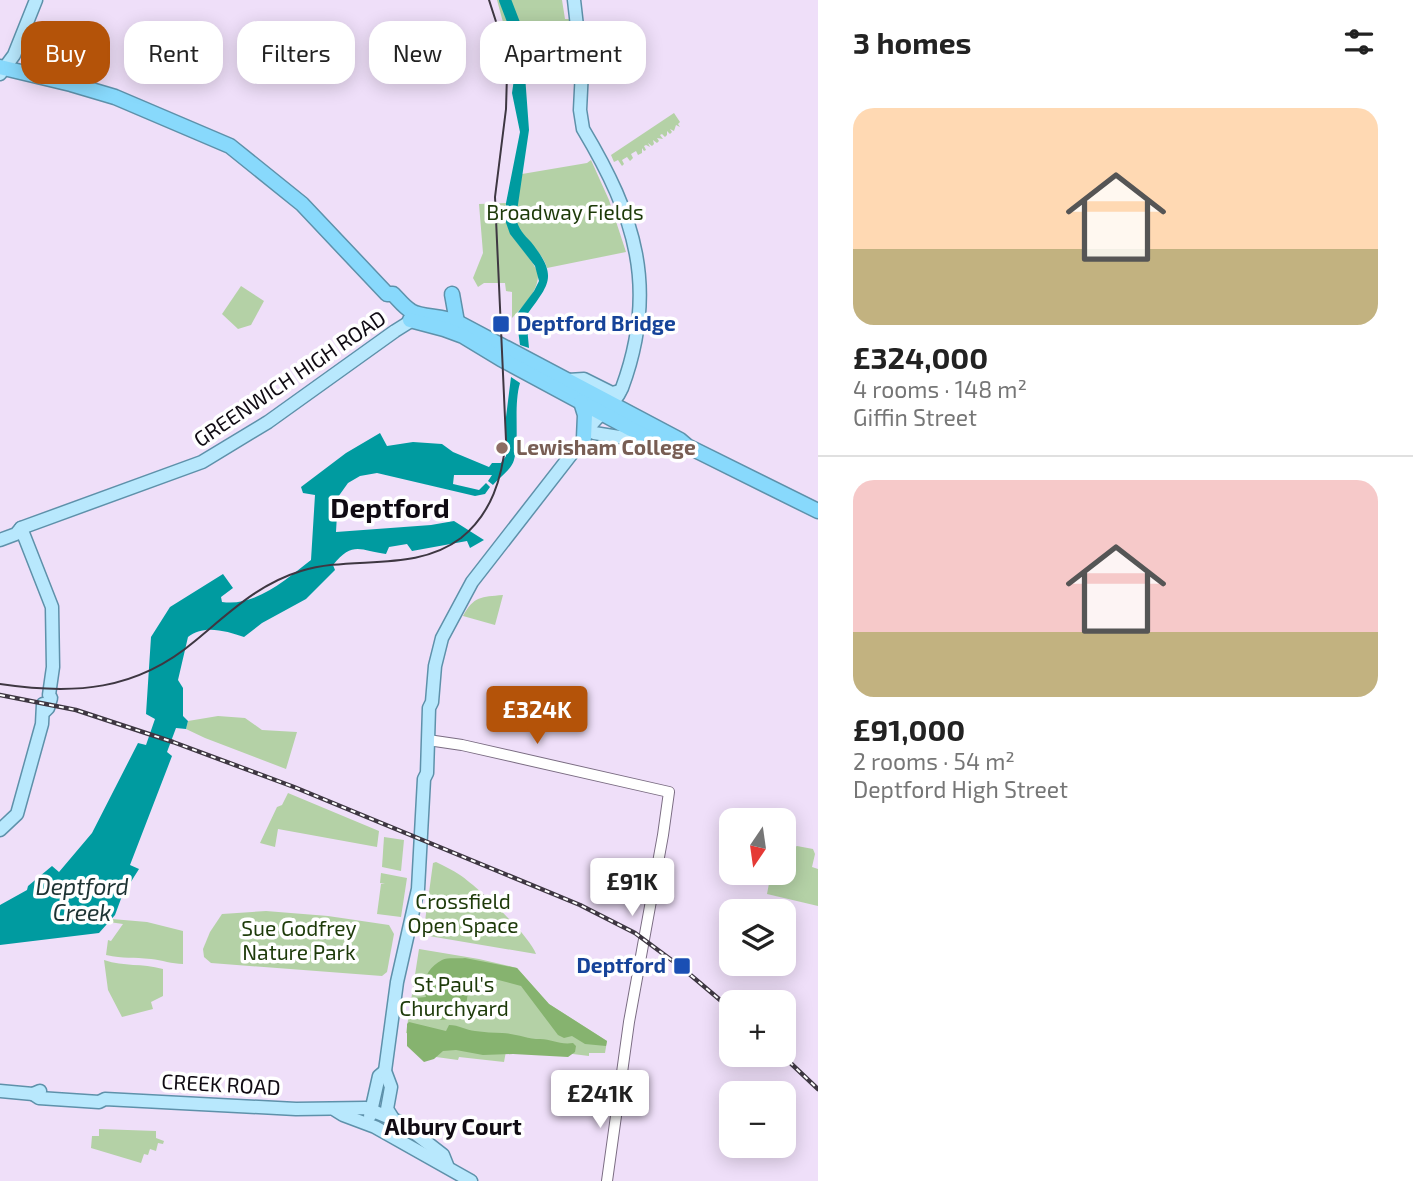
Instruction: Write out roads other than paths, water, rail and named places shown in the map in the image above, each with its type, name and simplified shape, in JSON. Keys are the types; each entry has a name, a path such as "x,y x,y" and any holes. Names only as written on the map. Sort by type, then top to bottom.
{"highway":[{"path":"2,70 71,84 119,99 230,146 302,204 387,294 393,294 417,318 463,336 580,401 612,403 649,438 687,446"},
{"path":"452,294 457,322"},
{"path":"417,318 443,317 457,322 612,403 687,446 818,511"},
{"path":"580,401 589,435"}],"main road":[{"path":"2,70 14,55 36,0"},
{"path":"575,0 582,70 580,120 616,188 629,222 637,260 638,325 612,403 587,428 589,435"},
{"name":"GREENWICH HIGH ROAD","path":"0,531 20,528 202,462 268,422 417,318"},
{"path":"550,371 557,381 601,405 612,403"},
{"path":"612,403 618,415 664,438 668,444"},
{"path":"589,435 638,440 649,438"},
{"path":"379,1117 387,1109 391,1087 386,1076 395,994 418,889 429,708 442,638 472,582 589,435"},
{"path":"0,830 17,814 45,711 51,698 48,695 53,667 52,607 20,528"},
{"name":"GREENWICH HIGH ROAD","path":"0,540 16,534 20,528"},
{"path":"379,1117 379,1076 386,1076"},
{"name":"CREEK ROAD","path":"0,1091 99,1094 105,1099 335,1110 343,1107 379,1117"},
{"path":"379,1117 404,1137 405,1144 471,1181"},
{"path":"379,1117 443,1155 447,1166"}],"street":[{"path":"428,740 467,746 669,792 629,1023 607,1181"}],"water":[{"path":"515,11 518,21 508,21 506,14"},
{"path":"513,84 526,84 529,130 516,218 522,231 540,254 548,272 545,288 526,316 529,348 520,345 516,315 539,281 535,266 510,234 505,220 520,132 512,93"},
{"name":"Deptford Creek","path":"511,377 520,383 516,452 512,464 493,485 488,481 492,475 454,475 453,484 479,490 486,483 490,487 485,494 475,496 377,473 360,476 348,483 338,497 336,532 454,521 484,540 470,548 467,541 412,551 407,544 389,547 386,554 352,550 340,557 333,565 335,570 306,599 262,623 244,637 208,630 188,637 178,680 183,688 183,716 188,721 186,729 176,728 167,752 172,756 130,865 139,869 122,896 115,915 99,933 0,945 0,905 27,890 28,886 52,866 59,872 92,833 138,743 146,745 155,719 146,714 151,637 170,607 223,574 233,588 221,597 222,602 259,596 311,560 315,495 303,493 301,487 346,453 380,433 387,446 413,442 442,444 453,452 489,467 492,463 501,463 506,456 506,417"}],"waterway":[{"path":"505,0 513,21"}],"tram line":[{"path":"0,684 53,689 79,688 127,679 173,658 245,600 271,583 321,566 424,556 461,538 481,517 494,494 502,468 506,440 495,197 506,109 507,74 500,34 489,0"}],"railway":[{"path":"0,695 76,710 173,742 294,787 580,905 635,933 719,999"},
{"path":"795,1067 818,1089"}],"place":[{"name":"Deptford Bridge","path":"501,324"},
{"name":"Lewisham College","path":"502,448"},
{"name":"Deptford","path":"682,966"}],"district":[{"name":"Deptford","path":"390,508"},
{"name":"Albury Court","path":"453,1127"}],"park label":[{"name":"Broadway Fields","path":"565,213"},
{"name":"Crossfield Open Space","path":"463,914"},
{"name":"Sue Godfrey Nature Park","path":"299,941"},
{"name":"St Paul's Churchyard","path":"454,997"}]}
